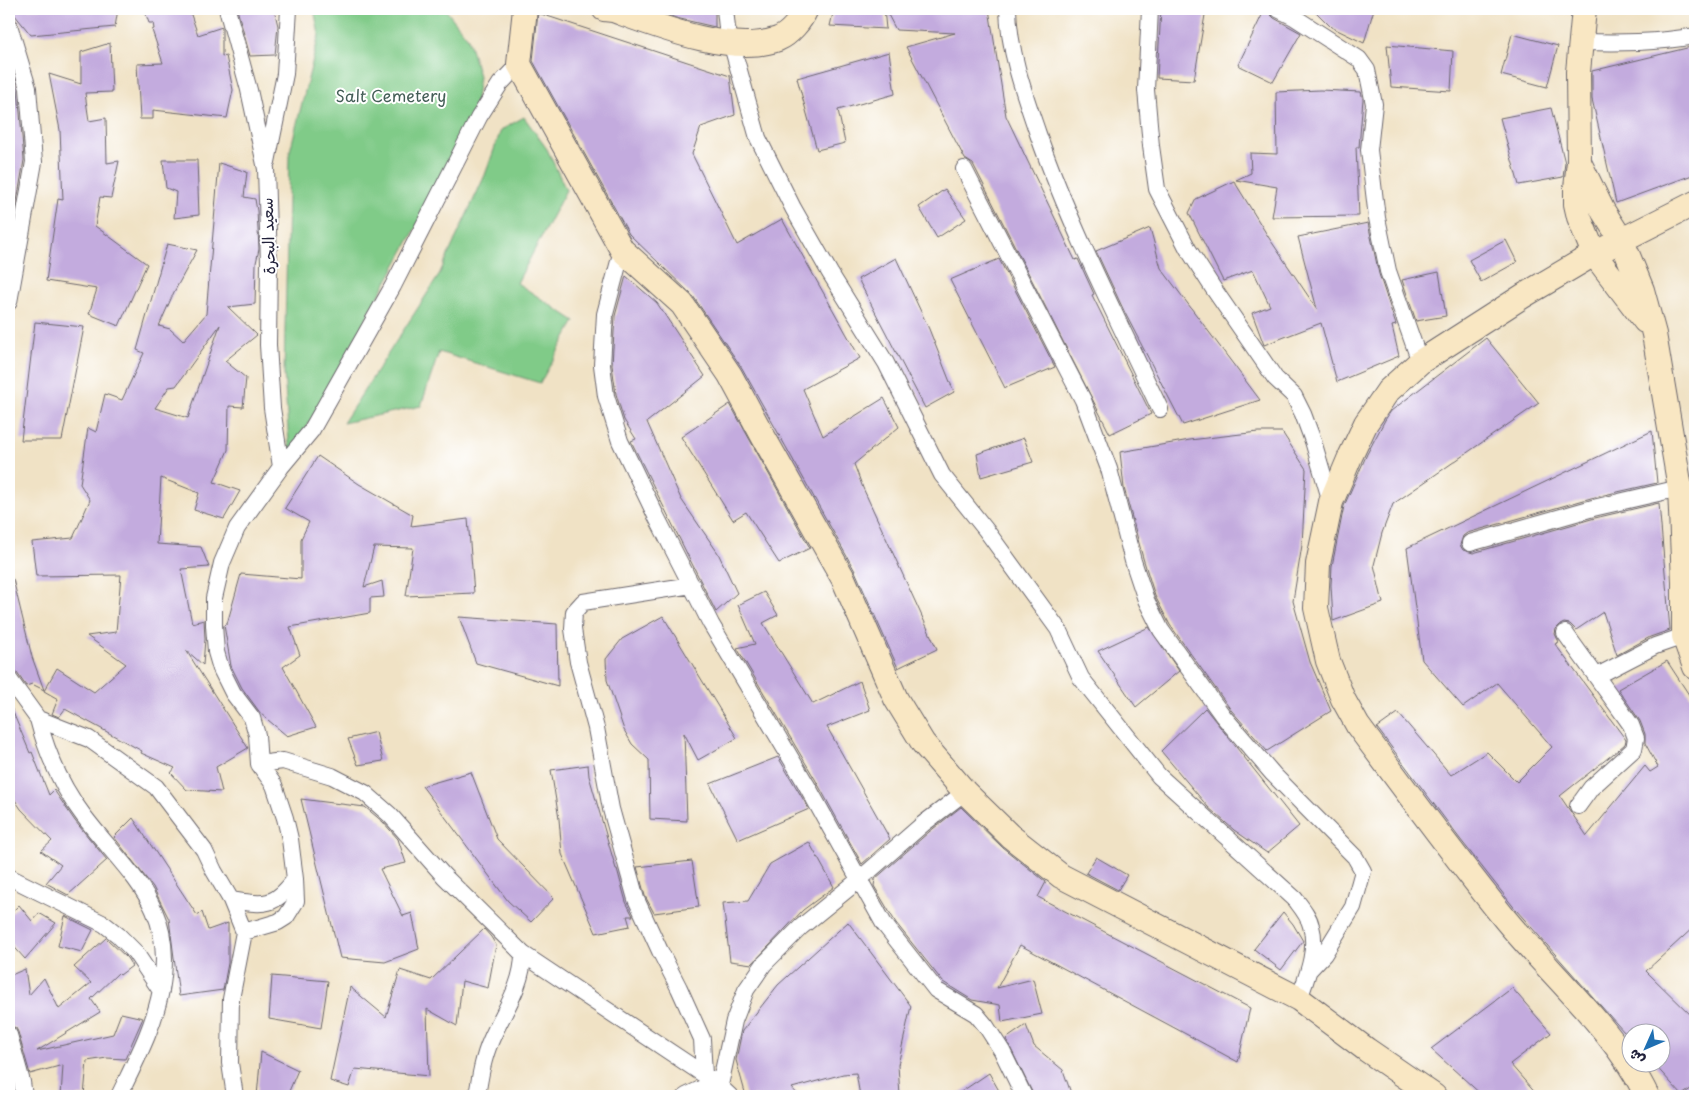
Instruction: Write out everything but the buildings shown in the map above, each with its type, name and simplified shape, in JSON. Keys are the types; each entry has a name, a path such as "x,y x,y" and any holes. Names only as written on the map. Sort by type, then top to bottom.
{"street":[{"name":"سعيد البحرة","path":"227,9 249,90 266,169 270,263 268,345 272,408 281,467"},
{"path":"266,169 285,74 289,9"},
{"path":"525,9 519,64 622,250 682,304 730,376 843,578 896,699 923,743 966,792 1010,836 1061,876 1300,998 1367,1050 1434,1096"},
{"path":"604,9 613,10 667,30 731,43 759,43 780,38 794,27 806,9"},
{"path":"725,9 727,28 758,138 784,191 830,273 886,363 942,475 986,530 1058,629 1081,678 1159,776 1295,900 1304,911 1311,925 1314,944 1310,969 1300,998"},
{"path":"1008,9 1008,22 1018,79 1046,157 1071,219 1160,409"},
{"path":"1150,9 1146,90 1157,188 1188,249 1213,288 1275,378 1294,396 1313,441 1332,502"},
{"path":"1278,9 1294,17 1359,59 1367,70 1374,104 1369,150 1377,218 1388,271 1420,362"},
{"path":"1584,9 1578,72 1579,162 1576,204 1579,217 1594,254 1654,334"},
{"path":"9,25 28,88 34,162 9,302"},
{"path":"1580,42 1635,43 1674,40 1695,36"},
{"path":"244,932 278,922 286,917 296,901 296,879 285,818 274,786 259,764 257,734 252,718 233,693 221,669 216,652 214,598 222,563 237,528 281,467 311,430 393,286 479,117 500,84 519,64"},
{"path":"1579,162 1603,211 1622,241 1642,290 1654,334 1680,488 1690,580 1684,636 1695,667"},
{"path":"964,169 1083,400 1109,469 1133,561 1146,600 1161,630 1223,716 1273,774 1354,857 1362,871 1353,907 1324,954 1310,969"},
{"path":"1647,1096 1632,1069 1598,1024 1500,912 1364,734 1347,706 1328,661 1316,608 1318,564 1332,502 1350,457 1366,423 1388,391 1420,362 1523,296 1594,254 1695,203"},
{"path":"622,250 605,314 602,365 606,396 620,440 656,516 711,624 806,784 884,924 936,990 976,1014 986,1026 1002,1051 1024,1096"},
{"path":"1470,543 1593,508 1680,488"},
{"path":"692,585 583,602 574,612 572,629 578,662 596,728 612,809 636,899 702,1038 717,1084"},
{"path":"1565,633 1631,725 1636,738 1634,750 1591,788 1578,806"},
{"path":"1597,676 1655,646 1684,636"},
{"path":"9,679 38,719 50,757 68,793 82,814 151,900 162,936 165,952 161,991 148,1031 119,1096"},
{"path":"38,719 89,739 156,787 204,850 231,900 244,932 231,999 230,1063 236,1096"},
{"path":"259,764 283,760 332,776 365,792 390,815 444,876 523,954 717,1084"},
{"path":"717,1084 734,1021 746,990 764,964 801,927 923,824 966,792"},
{"path":"9,877 104,924 118,934 135,952 161,991"},
{"path":"231,900 262,904 284,895 296,879"},
{"path":"477,1096 484,1061 491,1040 516,988 523,963 523,954"},
{"path":"9,1035 24,1096"},
{"path":"686,1096 717,1084"}],"green space":[{"name":"Salt Cemetery","path":"314,9 445,9 468,38 479,76 473,124 290,458 284,373 289,155 319,35"},
{"path":"524,117 547,149 566,190 517,283 575,321 540,383 439,352 421,406 343,423 438,277 485,175 501,130"}]}
